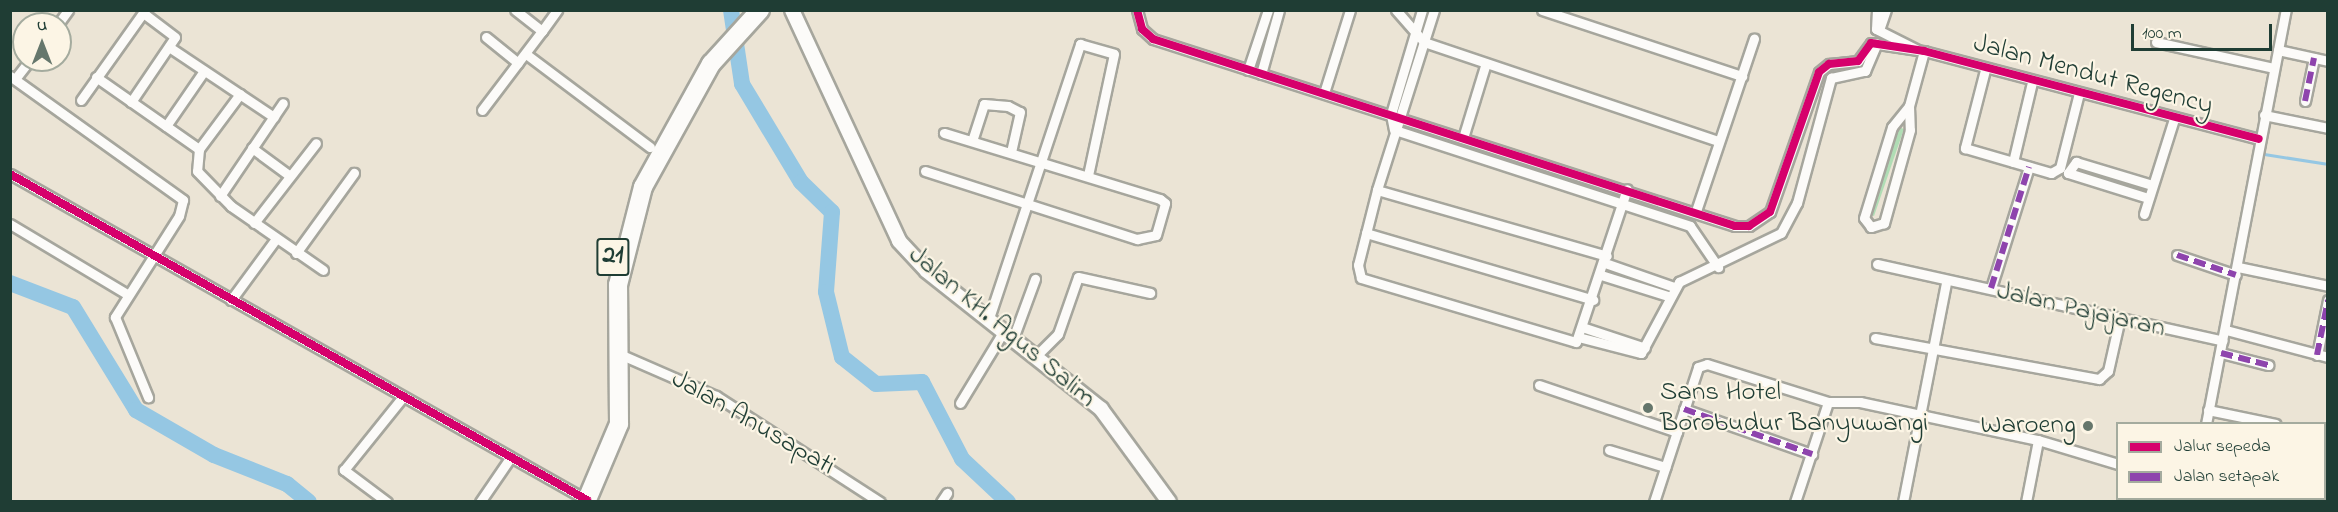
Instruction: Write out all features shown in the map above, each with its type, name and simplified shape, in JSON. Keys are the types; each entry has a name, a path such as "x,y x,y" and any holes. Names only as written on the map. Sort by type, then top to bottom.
{"highway":[{"name":"21","path":"616,352 615,248 650,147 728,37 752,12"},
{"name":"21","path":"581,500 610,418 616,352 618,285 643,187 686,105 728,37"}],"street":[{"path":"515,10 542,31"},
{"path":"482,110 557,10"},
{"name":"Jalan KH. Agus Salim","path":"792,10 898,241 989,318 1038,354 1101,409 1169,501"},
{"path":"1248,70 1268,10"},
{"path":"1261,74 1279,10"},
{"path":"1324,93 1350,10"},
{"path":"1395,10 1414,36 1424,42 1719,141"},
{"path":"1396,130 1390,114 1422,10"},
{"path":"1434,10 1377,190 1358,274 1367,284 1569,343 1582,338 1636,355 1645,348 1674,287 1718,267 1781,233 1800,189 1831,78 1865,71 1877,43"},
{"path":"1542,10 1742,76"},
{"path":"1877,10 1872,24 1879,30 1920,50"},
{"path":"1879,30 1886,10"},
{"path":"2206,422 2226,330 2259,139 2286,10"},
{"path":"1137,11 1142,29 1153,39 1749,226 1770,212 1819,72 1829,64 1858,61 1868,44 1877,43 1920,50"},
{"path":"81,100 144,12 174,34 169,48 131,102"},
{"path":"486,37 519,63"},
{"path":"1696,211 1754,39"},
{"path":"2156,42 2273,68"},
{"path":"989,318 1077,46 1111,51 1114,62 1088,176"},
{"path":"169,48 274,117"},
{"path":"1909,106 1892,127 1864,218 1871,227 1884,223 1910,130 1909,106 1920,50"},
{"name":"Jalan Mendut Regency","path":"1920,50 1985,70 2259,139"},
{"path":"2278,50 2328,61"},
{"path":"526,54 650,147"},
{"path":"2305,101 2314,58"},
{"path":"1463,138 1486,63"},
{"path":"1985,70 1965,148 2029,167 2059,171 2079,93"},
{"path":"166,126 204,71"},
{"path":"13,77 183,200 154,255 127,294 115,320 148,397"},
{"path":"96,77 199,149"},
{"path":"2013,162 2032,82"},
{"path":"240,94 199,149 197,171 220,196 275,240 323,270"},
{"path":"220,196 283,103"},
{"path":"972,141 984,104 1008,106 1020,112 1011,152"},
{"path":"2264,115 2328,128"},
{"path":"2144,214 2174,119"},
{"path":"1396,130 1690,226 1718,267"},
{"path":"925,171 1025,201 1137,239 1153,238 1164,201 1040,160 944,133"},
{"path":"254,223 316,143"},
{"path":"252,148 290,176"},
{"path":"2148,198 2068,172 2076,162 2152,184"},
{"path":"1991,288 2029,167"},
{"path":"296,253 354,173"},
{"path":"10,174 581,500"},
{"path":"1781,183 1800,189"},
{"path":"1582,338 1627,189"},
{"path":"1377,190 1606,260 1674,287"},
{"path":"10,224 127,294"},
{"path":"1366,233 1593,300"},
{"path":"231,300 275,240"},
{"path":"2177,255 2237,271 2328,286"},
{"name":"Jalan Pajajaran","path":"1877,264 1942,281 1991,288 2119,322 2223,341"},
{"path":"1601,274 1668,296"},
{"path":"1038,354 1058,334 1078,277 1150,293"},
{"path":"960,404 1009,333 1035,279"},
{"path":"1903,501 1937,346 1942,281"},
{"path":"2226,330 2323,356 2328,300"},
{"path":"1875,338 1937,346 2099,379 2108,372 2119,322"},
{"path":"1585,328 1645,348"},
{"name":"Jalan Anusapati","path":"616,352 716,396 880,501"},
{"path":"2221,353 2268,365"},
{"path":"1654,501 1698,367 1707,364 1828,402 1923,415 2038,440 2116,463"},
{"path":"1539,385 1677,432"},
{"path":"387,501 344,470 401,399"},
{"path":"1795,501 1828,402"},
{"path":"1684,409 1812,454"},
{"path":"2208,410 2271,422"},
{"path":"2026,501 2038,440"},
{"path":"1609,450 1665,467"},
{"path":"480,501 510,458"},
{"path":"941,501 947,493"}],"green space":[{"path":"1896,126 1904,129 1874,216 1866,213"}],"waterway":[{"path":"731,10 742,84 801,182 832,212 826,292 842,357 876,384 922,382 962,459 1008,502"},
{"path":"2264,154 2328,164"},
{"path":"10,283 73,307 136,410 214,455 287,484 309,502"}],"marked path":[{"path":"2305,101 2314,58"},
{"path":"1991,288 2029,167"},
{"path":"2177,255 2236,275"},
{"path":"2317,355 2328,300"},
{"path":"2221,353 2268,365"},
{"path":"1684,409 1812,454"}],"cycle path":[{"path":"1137,10 1142,29 1153,39 1735,226 1749,226 1770,212 1819,72 1829,64 1858,61 1871,43 1924,51 2259,139"},
{"path":"10,174 587,500"}],"place":[{"name":"Sans Hotel Borobudur Banyuwangi","path":"1648,408"},
{"name":"Waroeng","path":"2088,426"}]}
